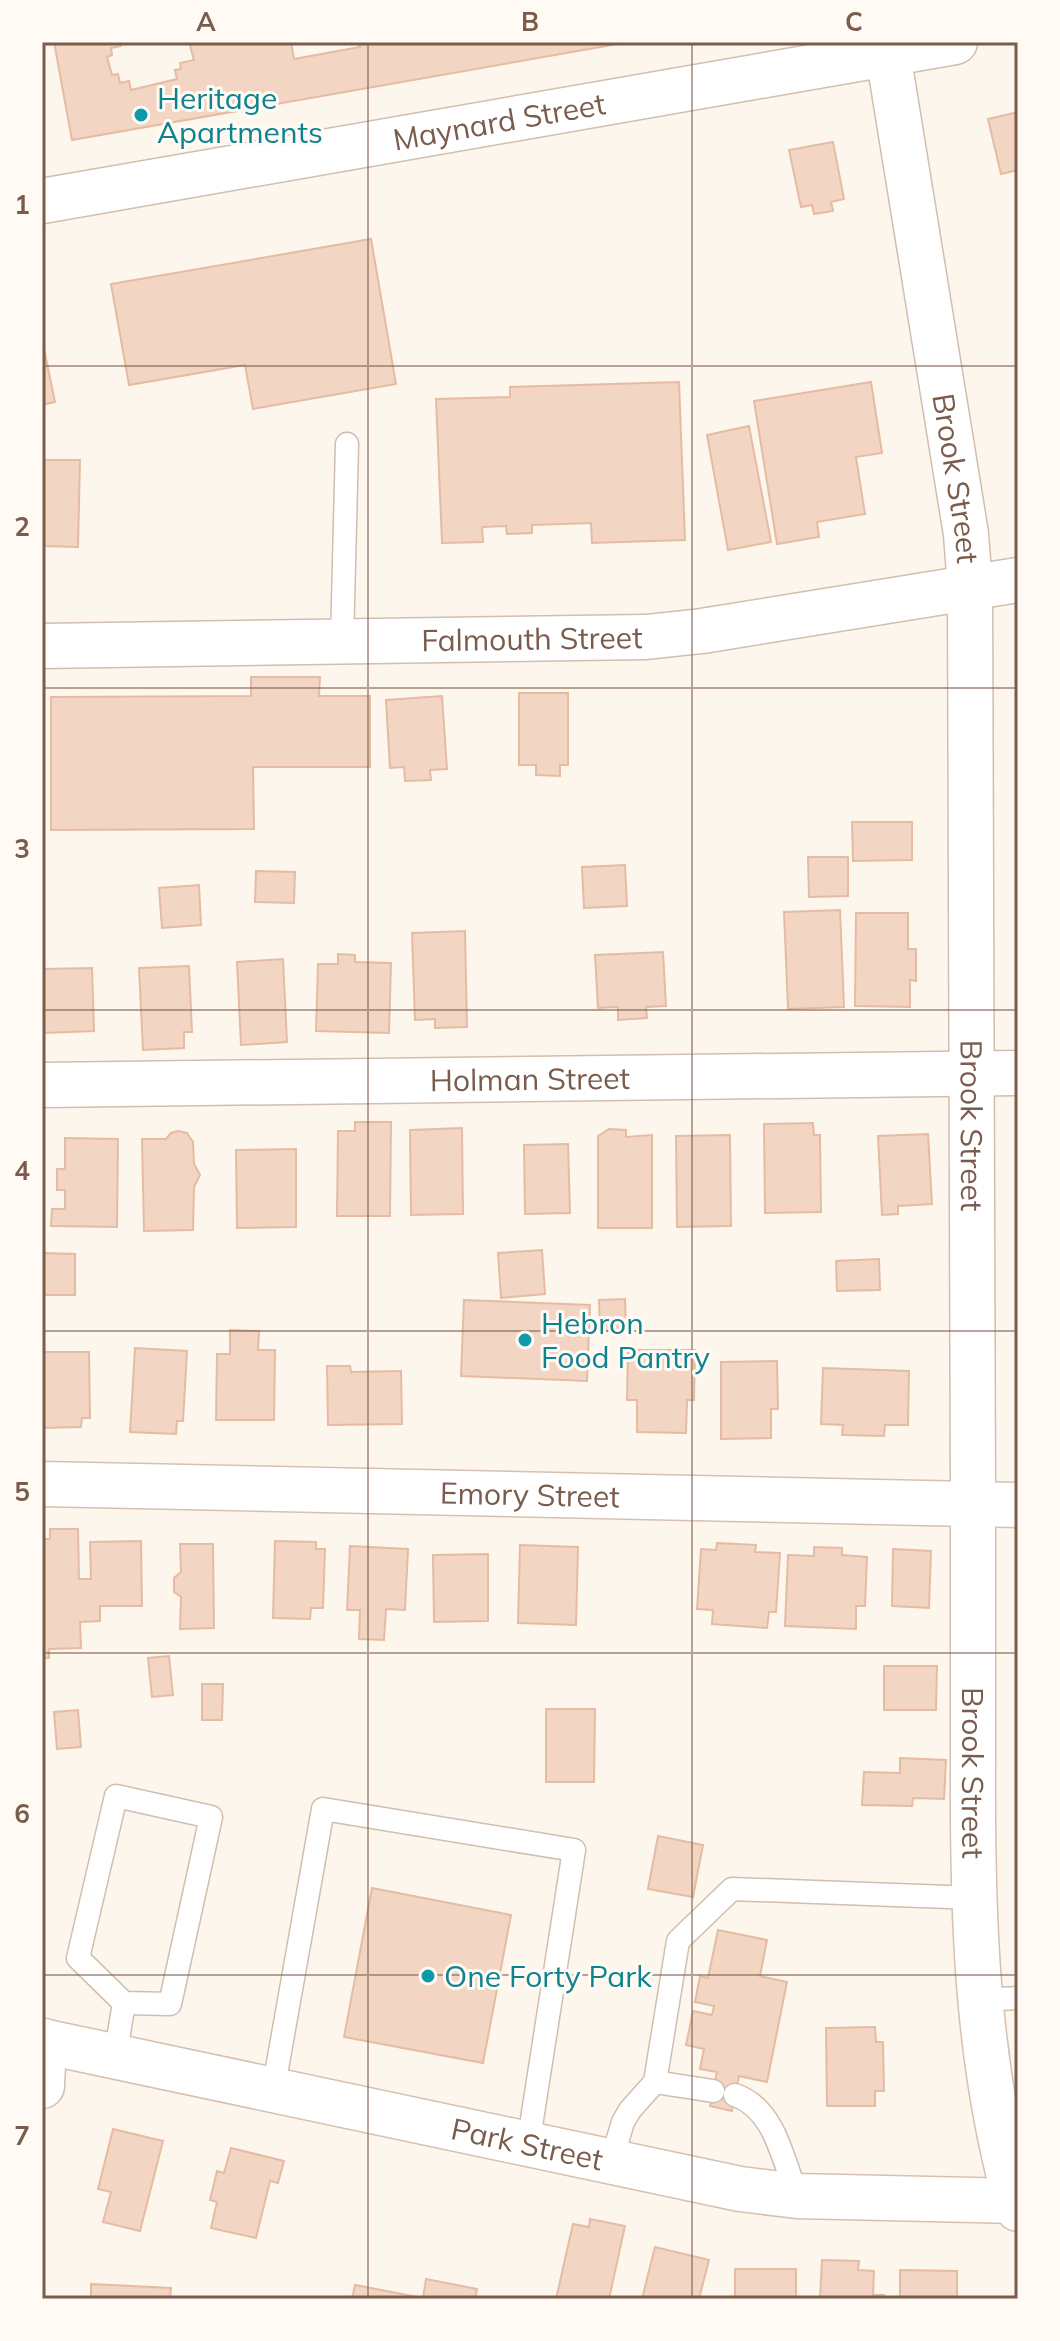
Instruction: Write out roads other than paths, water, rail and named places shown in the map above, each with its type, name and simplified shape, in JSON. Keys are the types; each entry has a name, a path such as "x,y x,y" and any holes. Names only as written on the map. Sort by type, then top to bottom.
{"street":[{"name":"Maynard Street","path":"42,201 955,42"},
{"name":"Brook Street","path":"888,54 966,534 970,587 972,1827 975,1898 1000,1999 992,2105 1017,2203"},
{"name":"Falmouth Street","path":"42,646 646,637 702,631 1018,580"},
{"name":"Holman Street","path":"42,1085 1018,1073"},
{"name":"Emory Street","path":"42,1484 1018,1505"},
{"name":"Park Street","path":"43,2041 740,2189 797,2196 1017,2203"},
{"path":"42,2086 43,2041"}],"lane":[{"path":"342,642 347,444"},
{"path":"116,1796 211,1817 170,2004 124,2003 78,1958 116,1796"},
{"path":"273,2091 323,1809 574,1850 528,2145"},
{"path":"611,2162 623,2122 655,2082 678,1941 732,1889 975,1898"},
{"path":"115,2057 124,2003"},
{"path":"655,2082 724,2093 755,2106 770,2125 797,2196"}],"place":[{"name":"Heritage Apartments","path":"141,115"},
{"name":"Hebron Food Pantry","path":"525,1340"},
{"name":"One Forty Park","path":"428,1976"}]}
